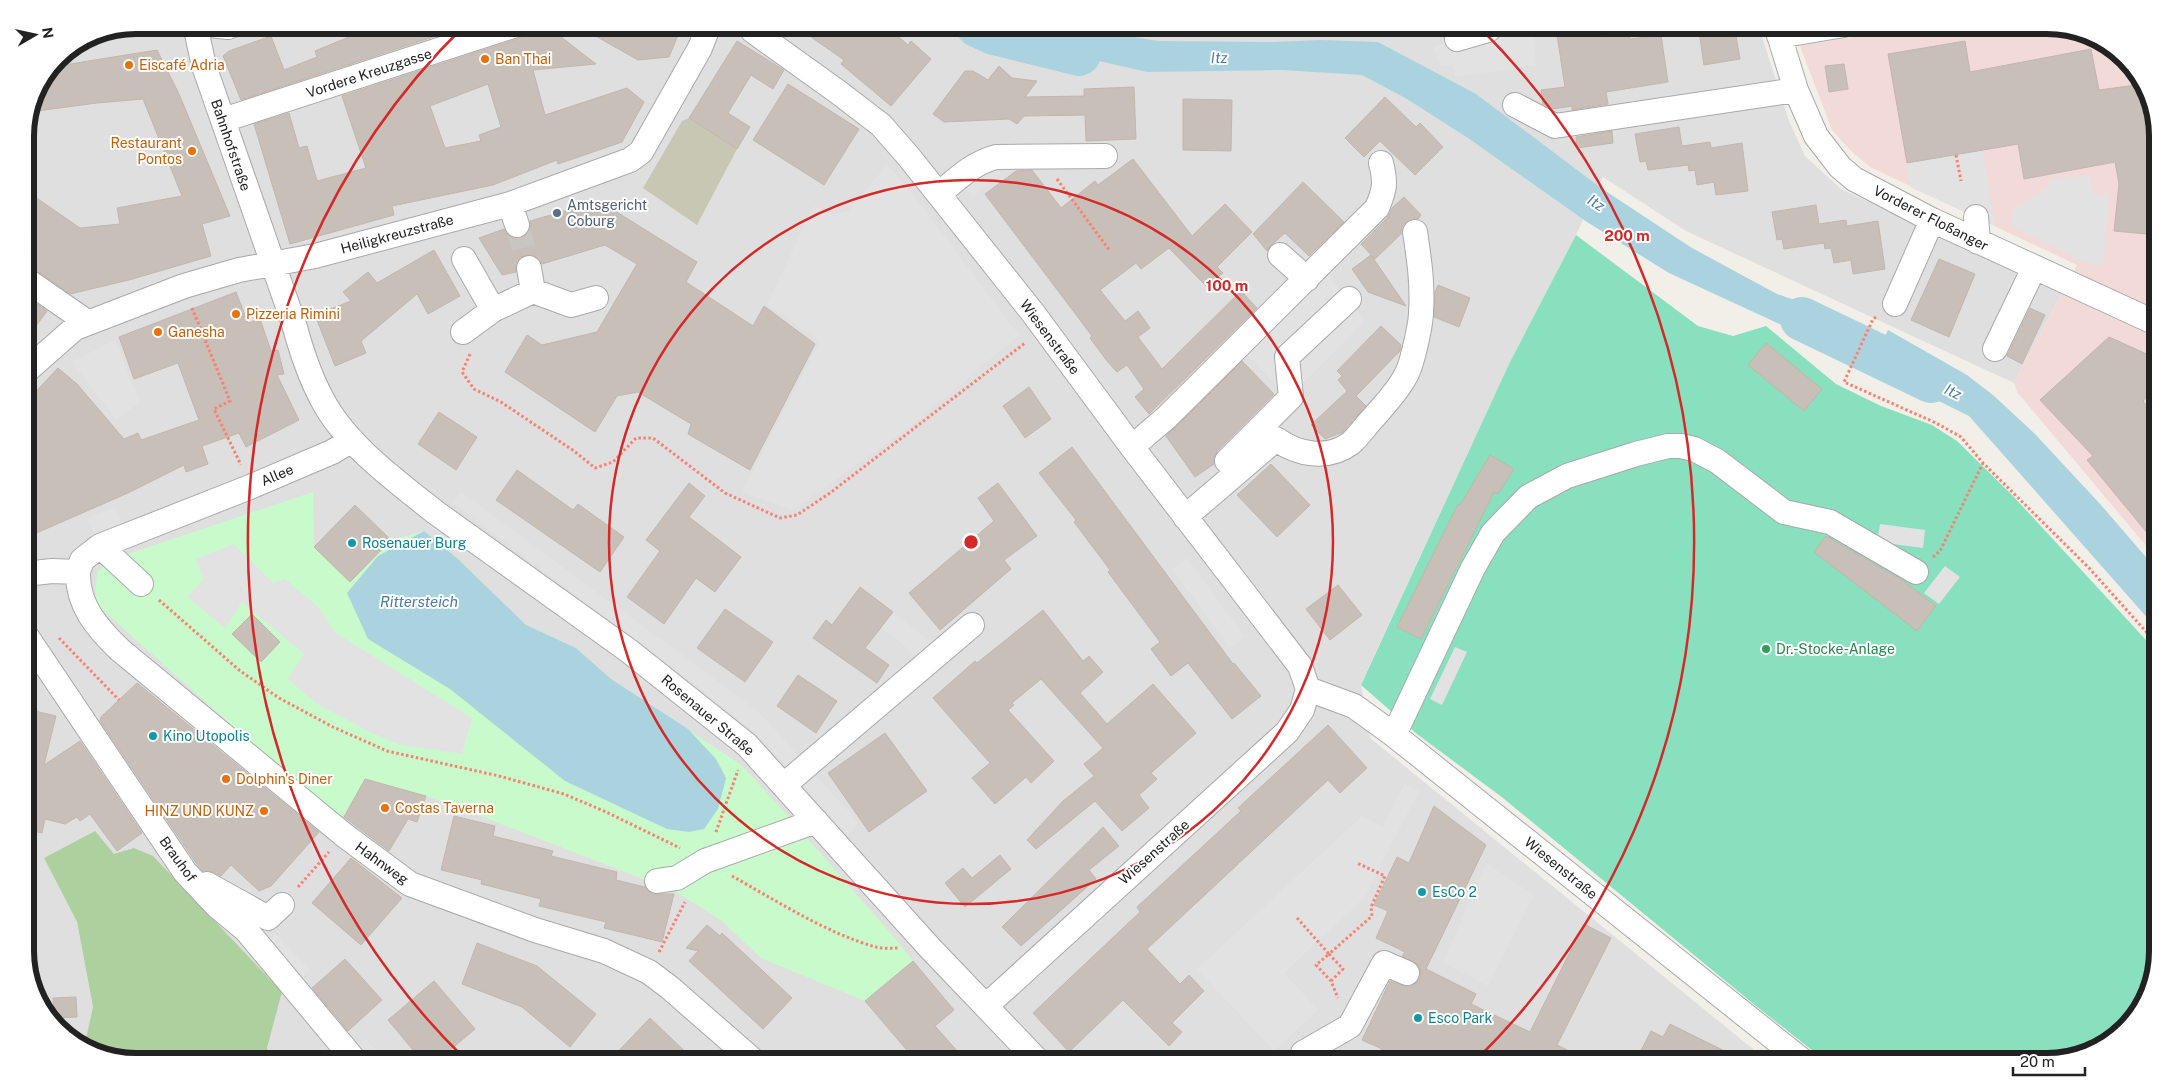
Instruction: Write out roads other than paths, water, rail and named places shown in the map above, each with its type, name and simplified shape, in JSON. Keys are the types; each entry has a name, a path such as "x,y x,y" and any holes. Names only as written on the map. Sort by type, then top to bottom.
{"street":[{"name":"Bahnhofstraße","path":"197,34 204,66 272,263"},
{"name":"Vordere Kreuzgasse","path":"222,120 488,34"},
{"name":"Heiligkreuzstraße","path":"34,364 75,328 184,286 272,263 315,256 513,215 630,160 641,152 706,34"},
{"name":"Wiesenstraße","path":"757,34 881,125 939,194 1044,328 1181,512 1300,666 1308,688 1302,710 1287,732 986,1006"},
{"path":"1457,39 1474,34"},
{"name":"Vorderer Floßanger","path":"1779,34 1796,90 1816,136 1840,166 1854,179 1978,242 2149,320"},
{"path":"1515,105 1555,126 1796,90"},
{"path":"939,194 973,166 996,157 1105,156"},
{"path":"1132,447 1168,417 1377,208 1386,180 1381,163"},
{"path":"1976,217 1978,242"},
{"path":"1895,304 1932,220"},
{"path":"1181,512 1276,439 1289,448 1301,453 1315,454 1335,450 1350,443 1391,398 1407,374 1421,313 1420,271 1415,232"},
{"path":"1280,254 1308,278"},
{"path":"464,259 493,310"},
{"path":"272,263 306,366 322,401 352,440"},
{"path":"1995,349 2034,268"},
{"path":"462,332 531,280 571,305 596,298"},
{"path":"34,285 87,322"},
{"path":"1181,512 1292,397 1287,357 1349,299"},
{"name":"Allee","path":"78,572 82,560 100,546 250,487 332,452 352,440"},
{"name":"Rosenauer Straße","path":"352,440 405,488 435,512 629,651 747,745 930,948 1030,1053"},
{"path":"1394,735 1473,568 1493,533 1528,497 1567,476 1636,454 1668,446 1694,449 1717,461 1784,512 1830,522 1916,572"},
{"path":"100,546 142,584"},
{"path":"34,573 78,572"},
{"name":"Hahnweg","path":"78,572 77,586 84,605 98,630 344,835 410,884 535,930 604,950 649,972 745,1053"},
{"path":"784,785 972,625"},
{"name":"Brauhof","path":"34,647 186,872 218,907 246,930 348,1053"},
{"name":"Wiesenstraße","path":"1308,688 1354,706 1394,735 1793,1053"},
{"path":"657,882 677,878 706,861 816,822"},
{"path":"186,872 268,918 282,905"},
{"path":"1303,1053 1350,1026 1384,963 1407,973"}],"water":[{"path":"1024,34 1105,34 1158,41 1272,42 1321,40 1378,42 1476,94 1601,188 1692,248 1777,294 1863,324 1851,357 1669,273 1587,222 1468,138 1407,99 1362,75 1282,70 1147,72 1099,61 1046,68 1014,53"},
{"path":"1888,330 1967,375 1993,395 2035,434 2101,505 2149,561 2149,620 1969,416 1870,367"},
{"name":"Rittersteich","path":"424,531 458,559 526,625 576,648 611,679 688,729 716,759 726,778 718,809 704,829 689,832 667,829 565,781 450,689 368,639 347,593 378,556"}],"waterway":[{"name":"Itz","path":"998,34 1079,54"},
{"name":"Itz","path":"1802,319 1931,381"}],"tunnel":[{"path":"517,225 529,268"}],"place":[{"name":"Ban Thai","path":"485,59"},
{"name":"Eiscafé Adria","path":"129,65"},
{"name":"Restaurant Pontos","path":"192,151"},
{"name":"Amtsgericht Coburg","path":"557,213"},
{"name":"Pizzeria Rimini","path":"236,314"},
{"name":"Ganesha","path":"158,332"},
{"name":"Rosenauer Burg","path":"352,543"},
{"name":"Dr.-Stocke-Anlage","path":"1766,649"},
{"name":"Kino Utopolis","path":"153,736"},
{"name":"Dolphin's Diner","path":"226,779"},
{"name":"Costas Taverna","path":"385,808"},
{"name":"HINZ UND KUNZ","path":"264,811"},
{"name":"EsCo 2","path":"1422,892"},
{"name":"Esco Park","path":"1418,1018"}]}
